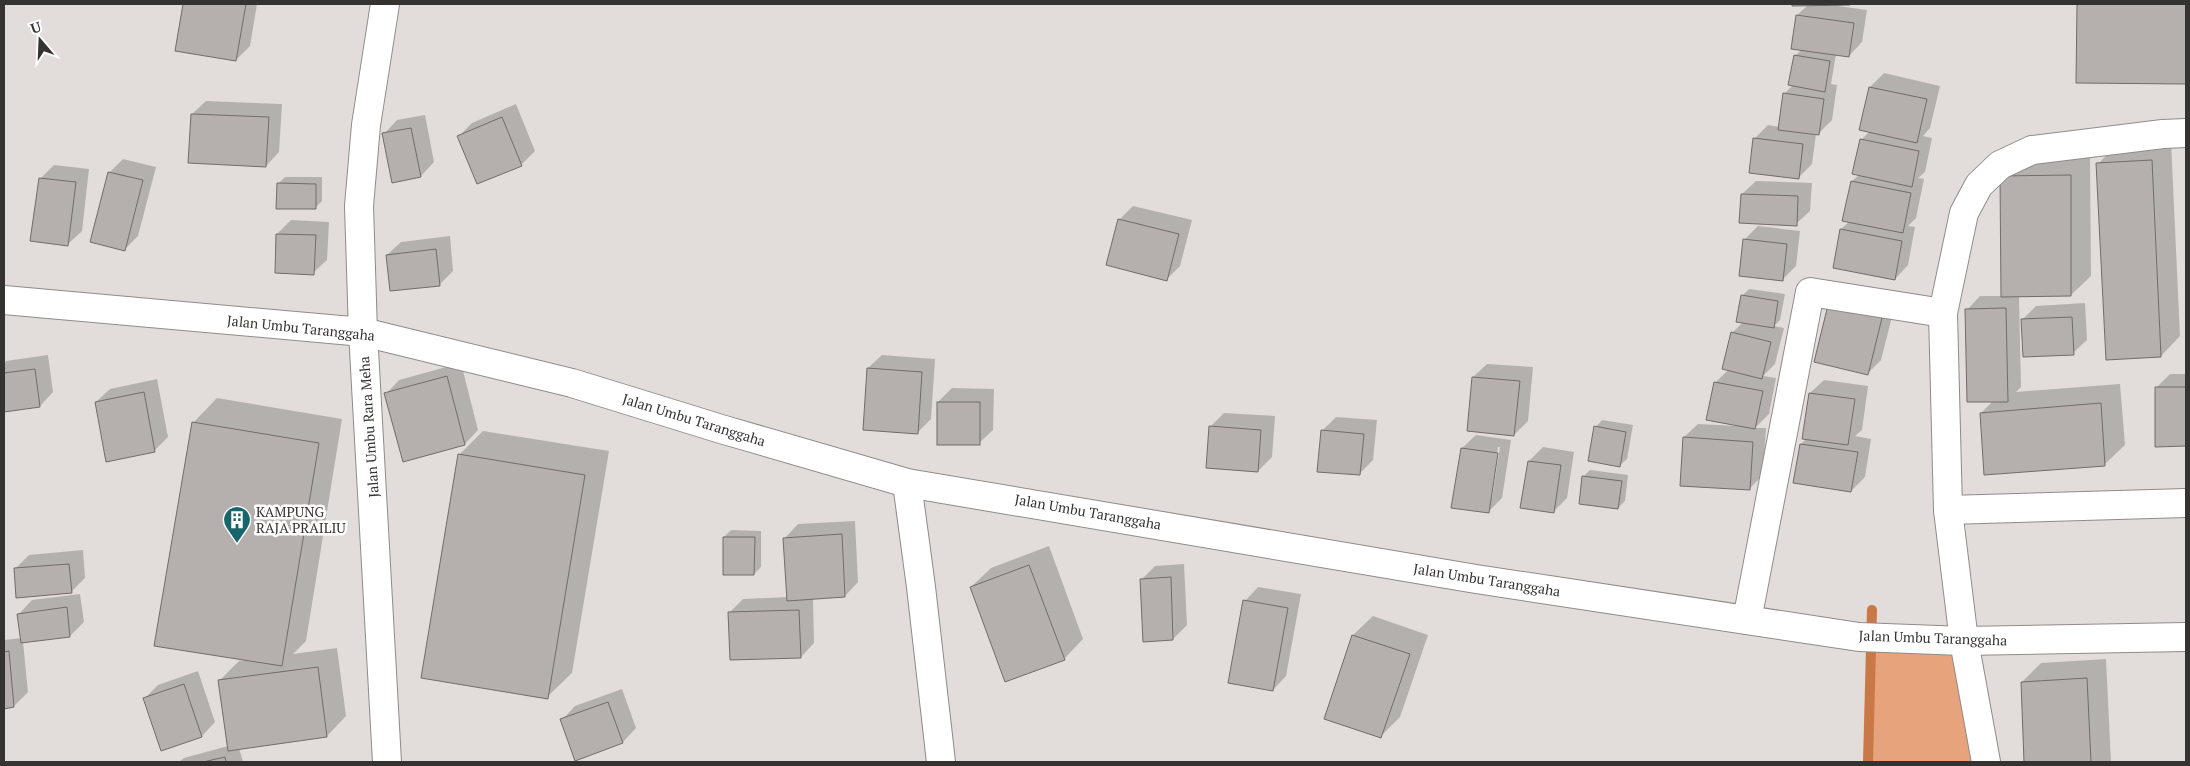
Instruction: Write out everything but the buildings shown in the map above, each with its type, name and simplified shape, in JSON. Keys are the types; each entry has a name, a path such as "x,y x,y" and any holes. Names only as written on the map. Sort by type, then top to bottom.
{"street":[{"name":"Jalan Umbu Rara Meha","path":"385,4 366,125 359,206 363,332 387,762"},
{"path":"1986,762 1964,641 1948,510 1942,313 1964,213 1980,185 2000,165 2032,150 2163,134 2186,133"},
{"path":"1747,620 1810,292 1942,313"},
{"name":"Jalan Umbu Taranggaha","path":"4,300 363,332 572,383 907,483 1476,579 1872,638 1964,641 2186,637"},
{"path":"907,483 922,587 941,762"},
{"path":"1948,510 2186,504"}],"shaded area":[{"path":"1871,639 1958,639 1971,762 1868,762"}],"waterway":[{"path":"1868,762 1872,610"}],"place":[{"name":"KAMPUNG RAJA PRAILIU","path":"237,544"}]}
